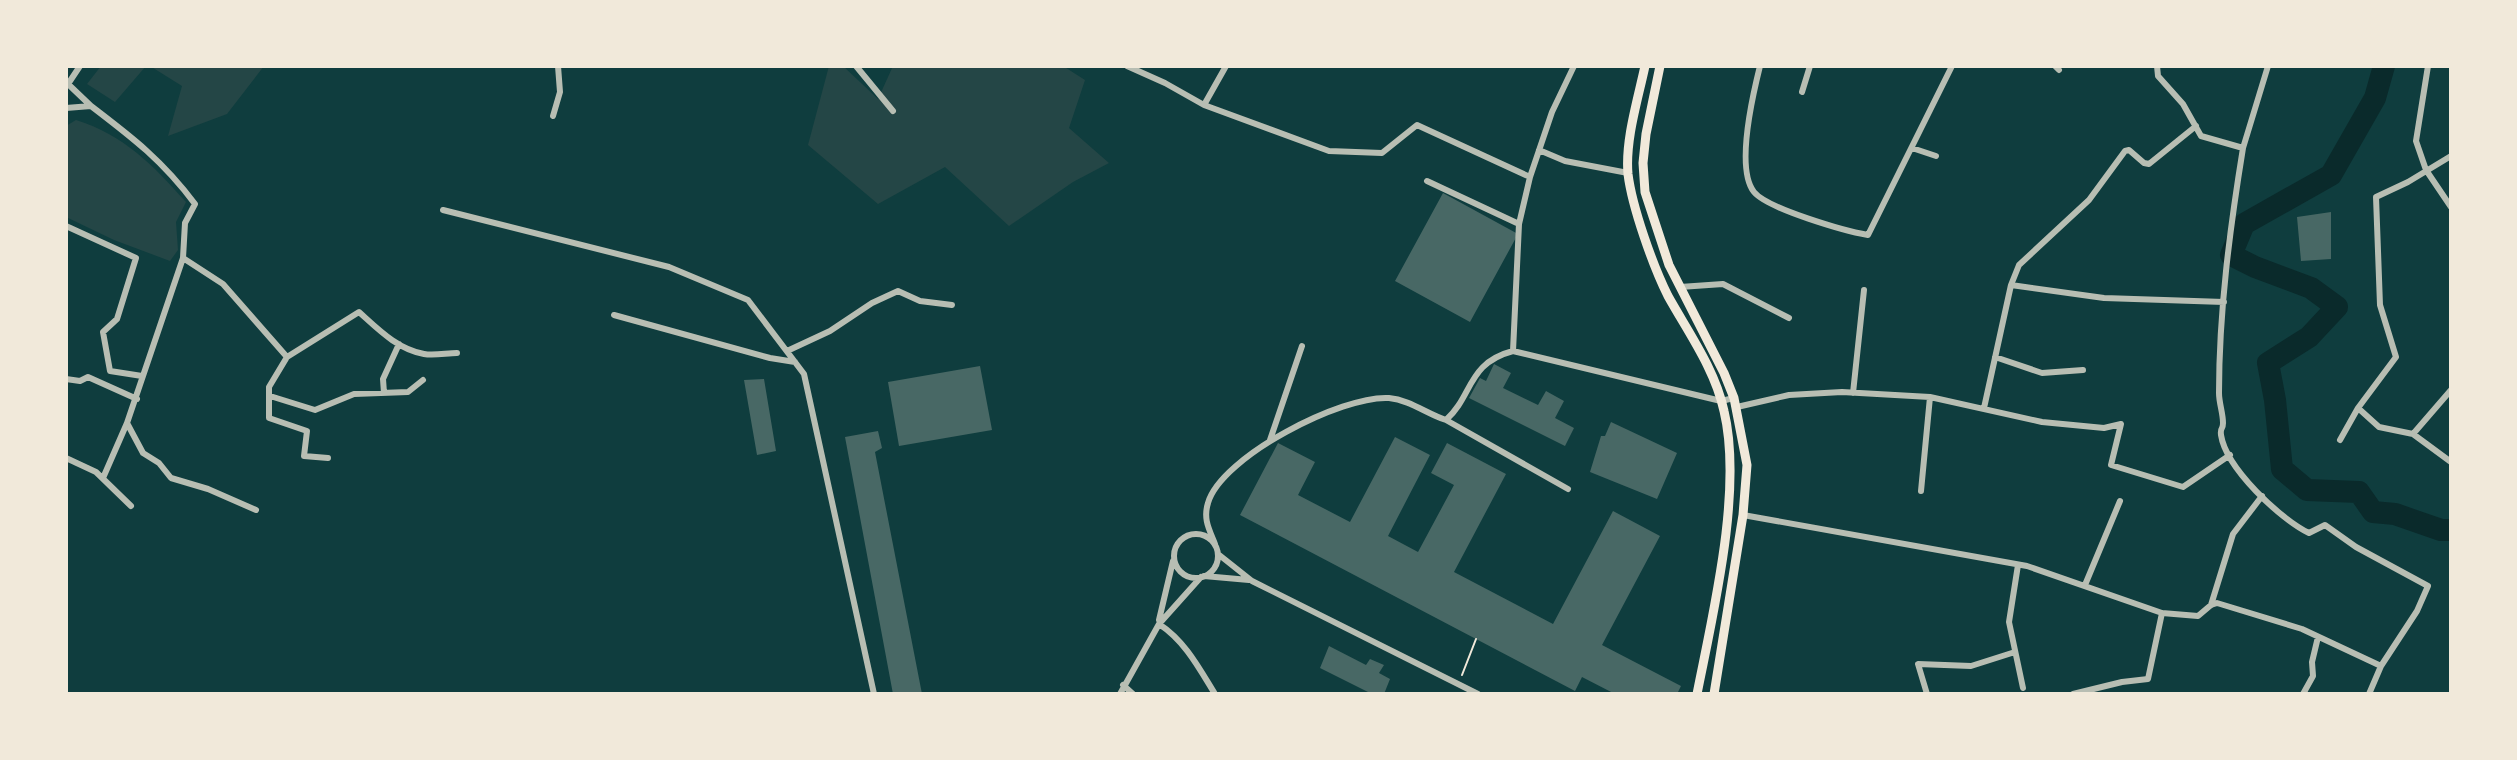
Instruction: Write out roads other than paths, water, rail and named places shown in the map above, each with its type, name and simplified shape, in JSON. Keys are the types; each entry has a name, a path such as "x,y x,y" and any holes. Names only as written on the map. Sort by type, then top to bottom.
{"main road":[{"path":"1645,66 1631,135 1628,173 1634,202 1667,293 1706,365 1721,401 1730,441 1730,479 1718,577 1697,694"},
{"path":"1660,66 1646,134 1643,163 1645,192 1669,265 1724,373 1735,402 1747,465 1743,515 1714,694"}],"street":[{"path":"80,66 67,85 143,145 180,183 195,204 185,223 183,258 137,399 103,478"},
{"path":"553,116 560,92 558,66"},
{"path":"856,66 893,111"},
{"path":"1127,66 1204,105 1329,151 1382,153 1417,125 1530,177"},
{"path":"1204,105 1226,66"},
{"path":"1513,351 1519,224 1530,177 1552,112 1574,66"},
{"path":"1760,66 1748,112 1745,154 1751,190 1760,198 1831,227 1868,235 1952,66"},
{"path":"1802,92 1810,66"},
{"path":"2157,66 2158,76 2174,91 2201,136 2243,148"},
{"path":"2268,66 2243,148 2224,302 2218,395 2223,423 2220,433 2231,460 2262,496 2297,528 2309,533 2325,525 2356,547 2428,586 2417,611 2381,666 2369,694"},
{"path":"2428,66 2416,141 2426,170 2451,207"},
{"path":"66,108 91,106"},
{"path":"1984,408 2011,285 2022,260 2071,220 2125,151 2129,150 2149,164 2196,126"},
{"path":"1912,148 1936,156"},
{"path":"1539,150 1565,161 1628,173"},
{"path":"2340,440 2358,408 2396,357 2380,305 2376,197 2451,156"},
{"path":"1427,181 1519,224"},
{"path":"443,210 669,267 748,300 804,374 874,694"},
{"path":"66,226 136,258 117,319 103,332 110,371 142,376"},
{"path":"183,258 223,284 287,357"},
{"path":"1680,287 1723,284 1789,318"},
{"path":"2011,285 2104,298 2224,302"},
{"path":"1853,393 1864,290"},
{"path":"787,351 830,331 872,303 898,291 920,301 952,305"},
{"path":"328,458 304,456 307,431 269,418 269,387 287,357 359,312 399,344 424,354 457,353"},
{"path":"614,315 770,358 795,362"},
{"path":"384,393 383,379 399,344"},
{"path":"1270,440 1302,346"},
{"path":"1446,420 1479,371 1499,355 1513,351 1721,401 1811,392 1930,397 2042,422 2104,428 2121,424 2111,465 2183,487 2230,455"},
{"path":"1995,357 2042,373 2083,370"},
{"path":"66,379 97,379 137,399"},
{"path":"270,396 315,410 354,394 408,392 423,380"},
{"path":"2413,434 2451,390"},
{"path":"1921,491 1930,397"},
{"path":"1120,694 1159,624 1217,563 1218,554 1205,519 1208,500 1227,474 1270,440 1328,411 1357,401 1399,400 1446,420 1568,489"},
{"path":"2358,408 2379,427 2413,434 2451,462"},
{"path":"127,423 143,453 159,463 171,478 208,489 256,510"},
{"path":"66,458 79,462 103,478 131,506"},
{"path":"2211,605 2233,534 2262,496"},
{"path":"2085,585 2120,501"},
{"path":"1743,515 2018,565 2162,613 2198,616 2217,603 2302,629 2381,666"},
{"path":"1159,624 1174,550 1181,539 1193,533 1205,535 1215,544"},
{"path":"1218,554 1252,581 1478,694"},
{"path":"1174,560 1185,575 1252,581"},
{"path":"2018,565 2009,622 2023,688"},
{"path":"2073,694 2148,679 2162,613"},
{"path":"1159,624 1174,634 1215,694"},
{"path":"2303,694 2313,676 2312,662 2318,637"},
{"path":"1927,694 1918,664 1971,666 2015,652"},
{"path":"1123,685 1133,694"}],"waterway":[{"path":"2384,66 2375,98 2331,175 2244,224 2231,255 2311,288 2337,307 2309,337 2268,363 2282,469 2307,490 2359,492 2373,512 2395,514 2441,530 2451,530"}]}
